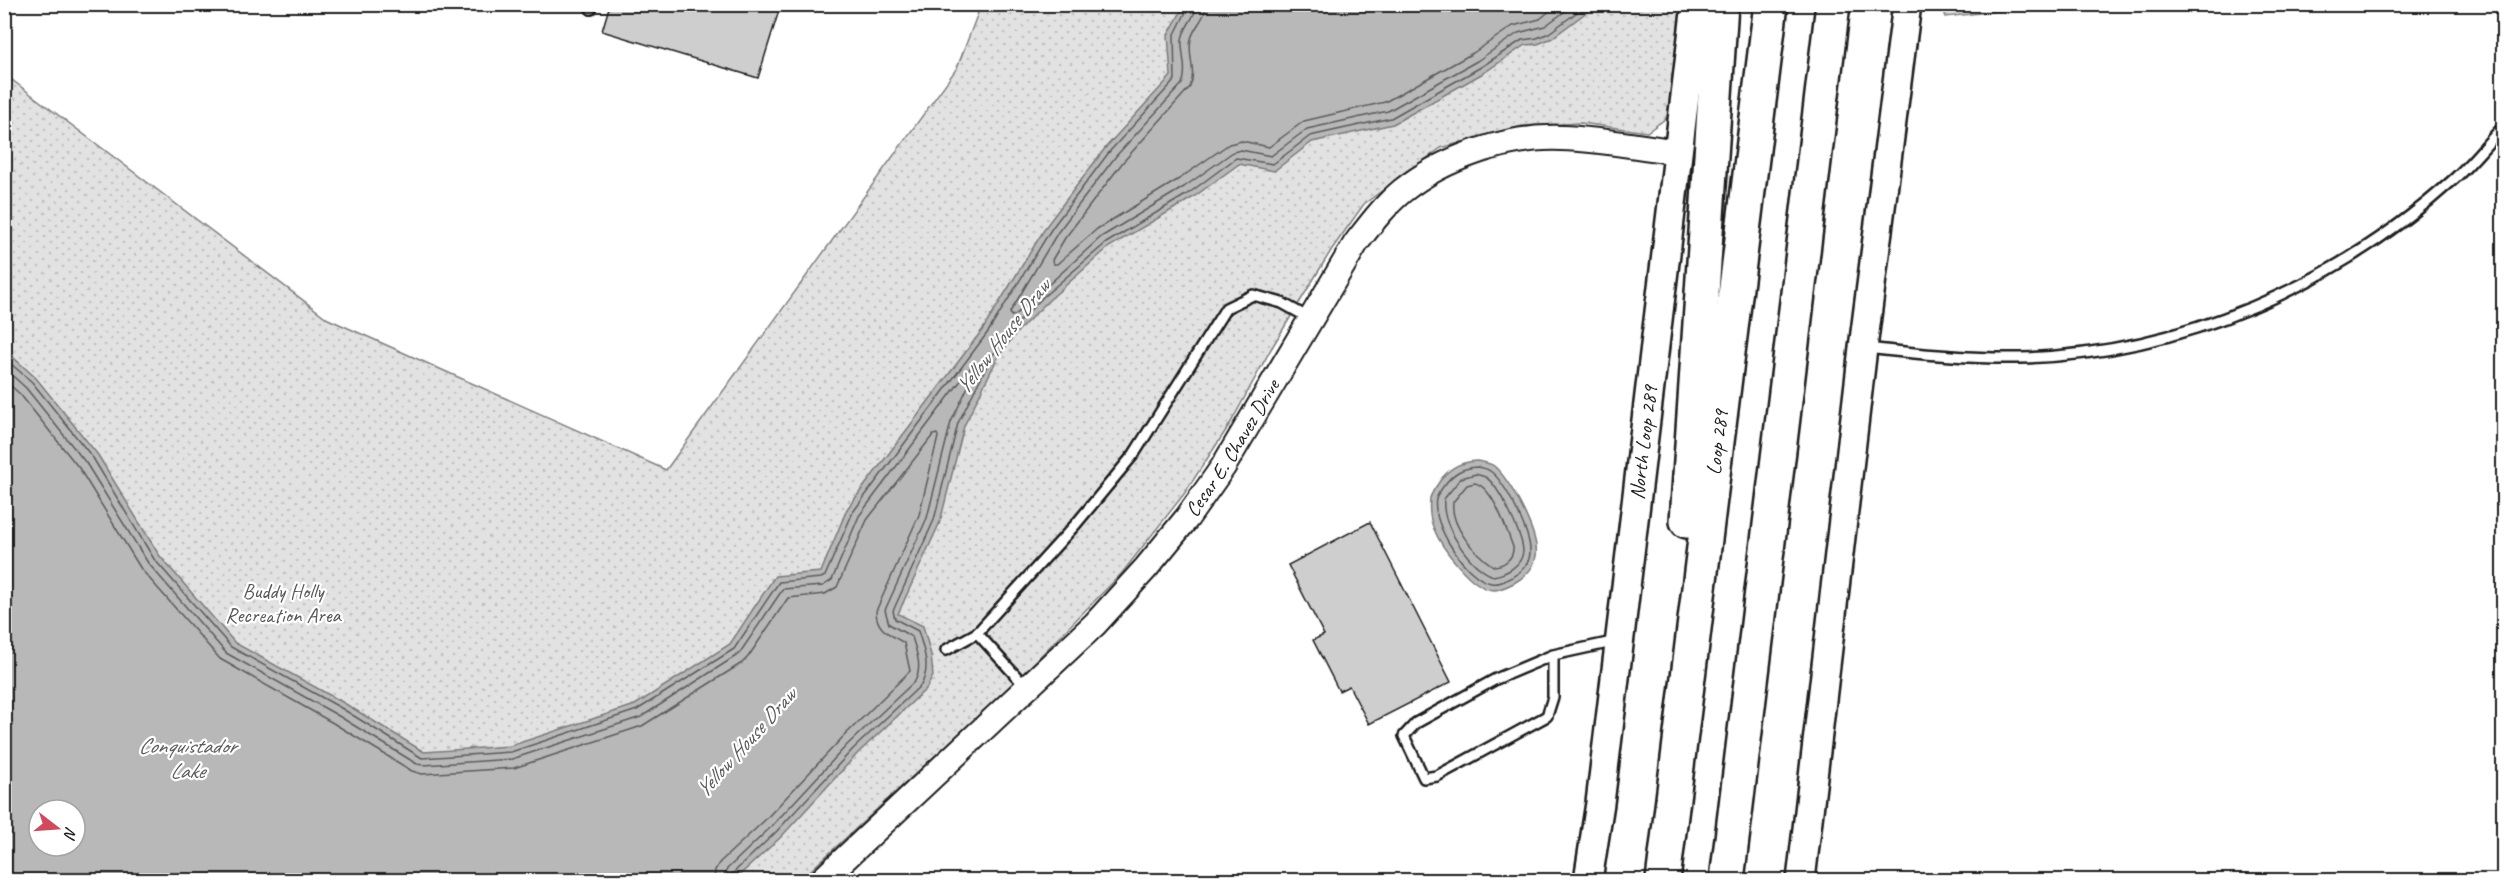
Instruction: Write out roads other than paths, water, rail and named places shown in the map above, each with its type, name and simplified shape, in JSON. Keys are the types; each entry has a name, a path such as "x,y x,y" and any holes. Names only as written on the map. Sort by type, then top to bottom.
{"highway":[{"path":"1682,736 1672,668 1680,604 1696,399 1721,4"},
{"name":"Loop 289","path":"1664,880 1771,4"},
{"path":"1727,880 1833,4"}],"main road":[{"name":"North Loop 289","path":"1588,880 1696,4"},
{"path":"1801,880 1863,348 1907,4"}],"street":[{"name":"Cesar E. Chavez Drive","path":"822,880 1095,624 1146,568 1187,518 1223,467 1356,243 1378,214 1402,191 1428,174 1459,159 1493,147 1558,138 1679,152"}],"lane":[{"path":"1863,348 1925,354 2022,358 2073,354 2136,345 2187,331 2285,292 2347,258 2402,221 2455,178 2504,126"},
{"path":"946,650 977,633 1076,524 1134,454 1226,308 1253,295 1282,303 1311,319"},
{"path":"977,633 1027,688"},
{"path":"1553,655 1553,697 1547,716 1437,776 1425,778 1404,736 1416,723 1496,679 1553,655 1619,641"}],"water":[{"name":"Conquistador Lake","path":"1185,5 1596,5 1552,38 1538,44 1525,45 1485,72 1393,124 1312,142 1274,171 1239,164 1192,198 1109,247 1017,332 997,359 964,426 940,522 898,614 923,626 931,655 933,676 926,689 858,753 781,837 734,880 5,880 5,350 36,378 98,455 159,555 235,643 344,703 424,752 510,746 635,705 730,644 775,576 821,572 847,509 983,329 1047,225 1106,147 1171,76 1168,35"},
{"path":"1477,461 1494,466 1508,483 1529,522 1536,547 1535,561 1528,572 1514,583 1496,590 1476,583 1458,566 1438,537 1431,518 1430,498 1442,478 1458,465"}],"water label":[{"name":"Yellow House Draw","path":"1002,336"},
{"name":"Yellow House Draw","path":"745,742"}],"park label":[{"name":"Buddy Holly Recreation Area","path":"283,603"}]}
